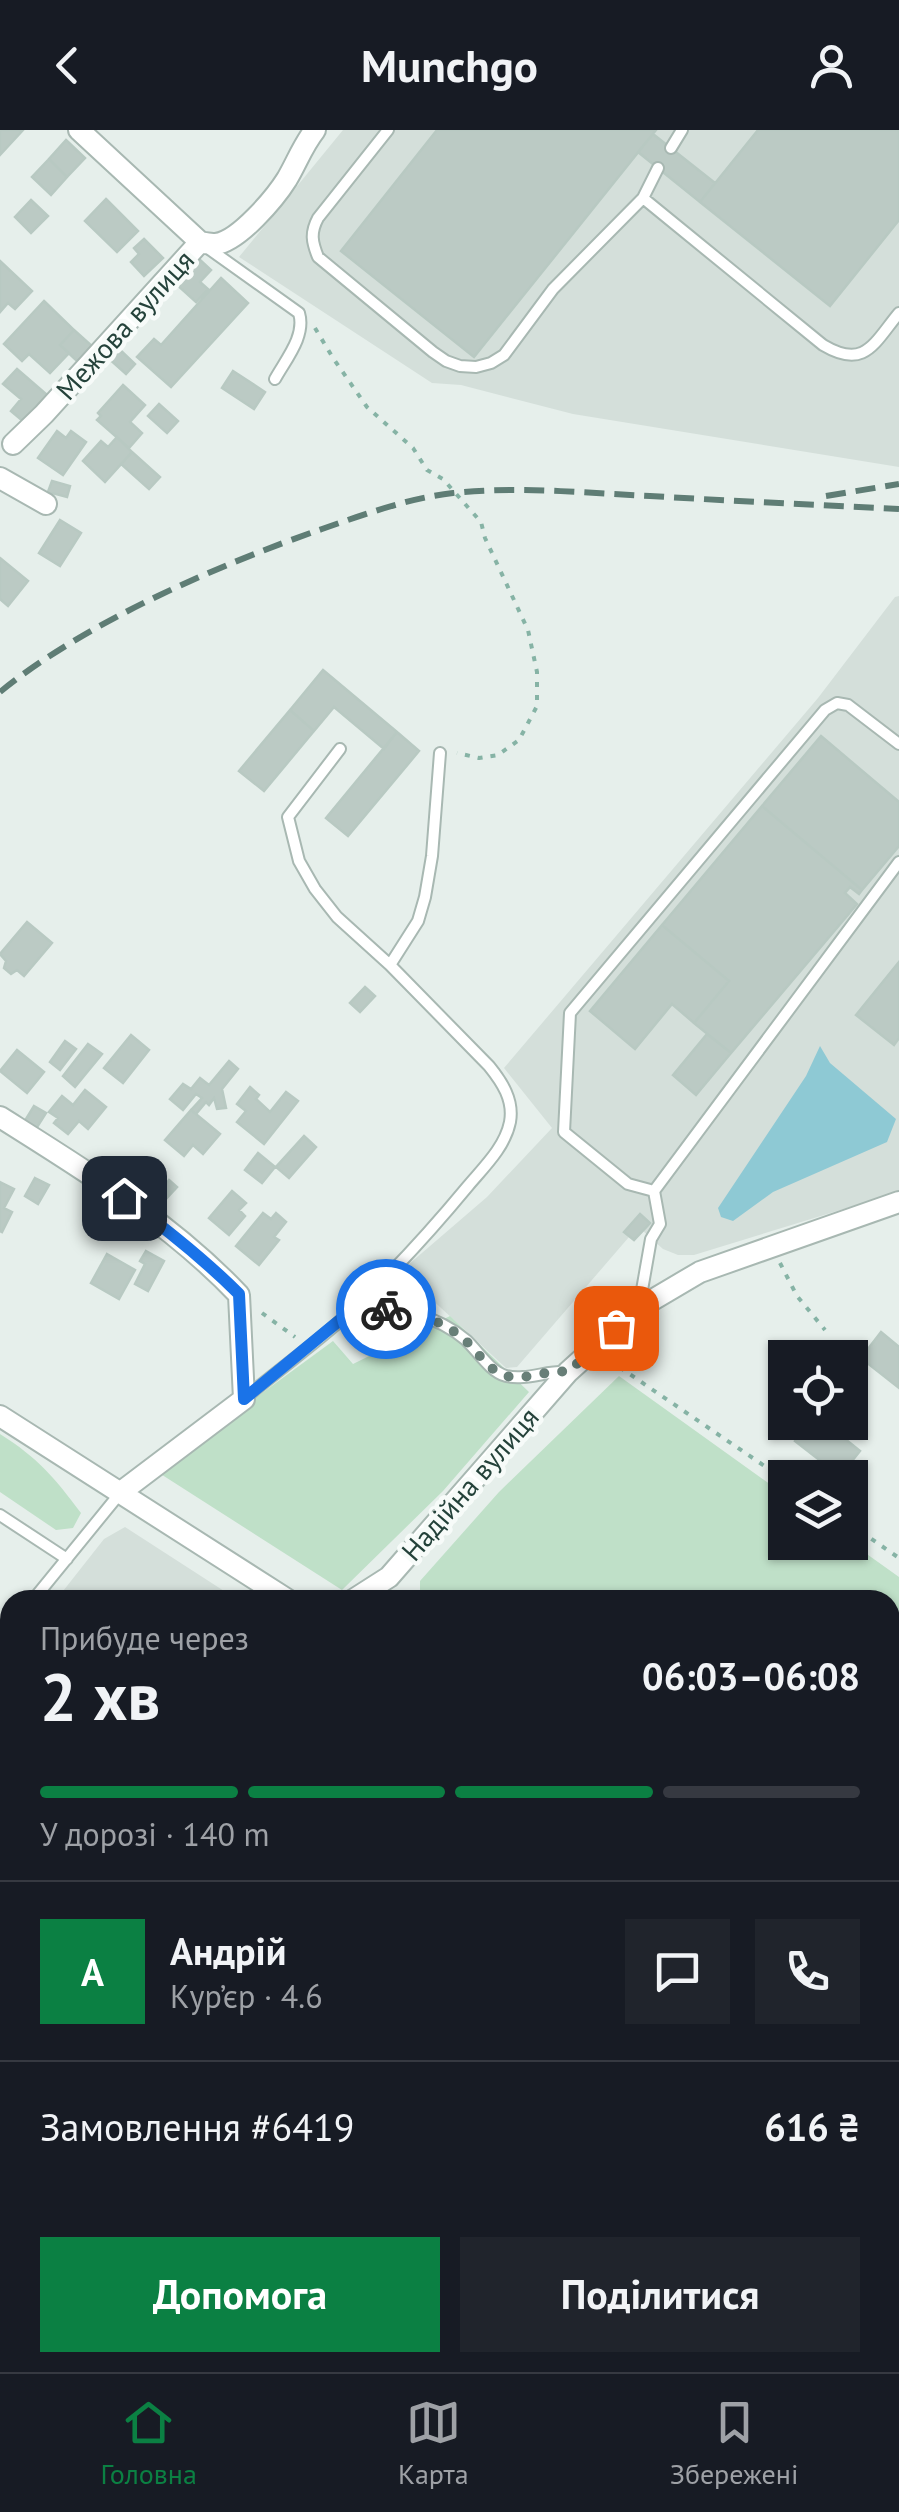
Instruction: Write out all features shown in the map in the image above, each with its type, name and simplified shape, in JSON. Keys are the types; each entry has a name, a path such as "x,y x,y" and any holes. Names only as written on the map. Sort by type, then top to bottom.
{"street":[{"path":"79,130 200,242"},
{"name":"Межова вулиця","path":"13,444 200,242 215,244 228,240 246,227 286,181 316,130"},
{"path":"0,478 46,504"},
{"path":"0,1116 180,1238 239,1294 244,1399 120,1492"},
{"name":"Надійна вулиця","path":"368,1590 389,1577 568,1372 638,1308 700,1272 899,1202"},
{"path":"0,1416 272,1590"}],"lane":[{"path":"388,130 318,218 312,229 312,242 318,257 433,352 460,366 476,367 504,355 553,289 643,198 658,168"},
{"path":"671,148 682,130"},
{"path":"643,198 840,355 857,356 871,348 899,313"},
{"path":"200,242 299,313 300,334 275,379"},
{"path":"654,1191 628,1184 564,1132 570,1013 825,710 837,702 848,705 899,744"},
{"path":"244,1399 357,1306 486,1165 510,1126 512,1111 502,1083 490,1066 337,917 314,889 299,861 288,817 340,749"},
{"path":"390,965 418,921 425,897 440,753"},
{"path":"638,1308 651,1238 660,1224 654,1191 899,862"},
{"path":"357,1306 405,1311 436,1320 505,1376 568,1372"},
{"path":"41,1590 120,1492"},
{"path":"0,1515 67,1559"}],"path":[{"path":"288,305 302,306 366,407 413,448 427,470 443,478 481,522 484,538 528,630 536,672 537,706 519,740 498,755 479,758 440,753"},
{"path":"771,1245 797,1296 824,1330"},
{"path":"239,1294 308,1346"},
{"path":"592,1349 768,1468"},
{"path":"868,1536 899,1558"}],"shaded area":[{"path":"343,130 899,130 899,467 573,414 461,385 432,383 239,257"},
{"path":"899,596 899,1192 694,1255 678,1255 663,1249 643,1231 634,1240 629,1237 517,1367 506,1368 401,1271 487,1197 552,1128 504,1068 818,698"},
{"path":"125,1527 223,1590 64,1590 104,1539"}],"green space":[{"path":"450,1316 529,1392 443,1491 342,1590 156,1471 333,1341 353,1364"},
{"path":"619,1376 768,1483 768,1560 868,1560 868,1555 899,1577 899,1590 420,1590 420,1581 499,1492"},
{"path":"0,1434 35,1460 71,1500 81,1513 73,1528 56,1530 0,1492"}],"water":[{"path":"820,1046 830,1063 896,1119 887,1142 773,1192 733,1221 721,1217 718,1208 806,1076"}],"building":[{"path":"0,130 23,130 0,155"},
{"path":"437,130 656,130 474,357 341,251"},
{"path":"758,130 899,130 899,220 830,306 700,202"},
{"path":"653,134 715,183 700,202 638,152"},
{"path":"66,140 85,158 67,177 49,159"},
{"path":"49,159 67,177 51,195 32,177"},
{"path":"106,199 138,231 117,252 85,221"},
{"path":"31,200 48,216 31,233 15,217"},
{"path":"144,239 163,258 144,276 131,262 139,254 134,248"},
{"path":"199,259 211,270 200,282 208,289 196,302 176,284"},
{"path":"0,261 32,291 15,309 8,303 0,312"},
{"path":"221,278 248,303 171,387 137,357 154,339 161,345"},
{"path":"44,301 74,330 60,345 69,353 50,373 29,354 22,361 4,344"},
{"path":"74,330 92,346 78,362 60,345"},
{"path":"117,347 135,364 126,374 107,357"},
{"path":"17,369 47,395 24,422 11,411 21,399 3,384"},
{"path":"233,371 265,392 254,409 222,388"},
{"path":"123,385 145,405 130,422 142,433 129,448 97,420 101,416 98,413"},
{"path":"159,404 178,421 167,433 148,416"},
{"path":"57,431 66,438 71,431 86,442 63,475 38,458"},
{"path":"117,437 132,452 105,482 83,461 101,441 108,447"},
{"path":"132,452 160,477 149,489 121,464"},
{"path":"52,481 70,486 67,497 48,492"},
{"path":"60,520 81,533 60,566 39,553"},
{"path":"0,558 28,581 8,606 0,599"},
{"path":"323,670 397,732 384,749 334,707 314,731 290,710"},
{"path":"290,710 314,731 264,791 239,771"},
{"path":"397,732 419,751 348,836 326,818"},
{"path":"821,736 899,802 899,846 862,890 762,806"},
{"path":"762,806 862,890 859,894 850,887 845,893 857,904 731,1053 694,1023 729,981 662,925"},
{"path":"27,922 52,943 24,976 17,970 11,974 4,968 6,961 0,954"},
{"path":"662,925 729,981 694,1023 672,1004 635,1049 590,1011"},
{"path":"899,962 899,1038 894,1045 856,1015"},
{"path":"365,987 375,996 360,1012 350,1003"},
{"path":"707,1034 731,1053 696,1095 673,1075"},
{"path":"131,1035 149,1050 123,1083 104,1068"},
{"path":"65,1041 76,1049 60,1070 50,1062"},
{"path":"88,1044 102,1054 75,1087 63,1076"},
{"path":"17,1050 44,1072 27,1093 0,1071"},
{"path":"229,1061 238,1069 222,1089 226,1108 217,1109 214,1098 196,1114 191,1110 202,1098 196,1094 183,1110 170,1099 183,1084 191,1089 200,1078 209,1085"},
{"path":"250,1087 270,1112 286,1092 298,1101 264,1144 237,1122 246,1111 237,1104"},
{"path":"85,1090 106,1107 88,1129 79,1121 68,1134 54,1123 58,1118 49,1112 62,1096 73,1105"},
{"path":"34,1106 46,1113 34,1132 23,1124"},
{"path":"191,1110 220,1134 203,1154 193,1145 184,1156 165,1140"},
{"path":"304,1136 316,1147 289,1178 276,1167"},
{"path":"258,1153 275,1167 262,1183 245,1170"},
{"path":"35,1178 49,1185 38,1204 25,1196"},
{"path":"169,1180 177,1187 165,1200 158,1194"},
{"path":"0,1182 14,1189 4,1208 12,1212 2,1232 0,1231"},
{"path":"232,1191 246,1203 239,1210 245,1216 229,1235 209,1218"},
{"path":"263,1213 271,1219 276,1213 286,1222 274,1237 279,1240 259,1265 236,1246"},
{"path":"640,1214 650,1223 634,1240 624,1232"},
{"path":"146,1251 164,1261 148,1291 135,1284 145,1264 140,1261"},
{"path":"107,1254 135,1270 119,1299 91,1283"},
{"path":"881,1332 899,1347 899,1388 868,1364 868,1349"},
{"path":"846,1440 860,1451 853,1460 819,1460 795,1441"}],"railway":[{"path":"826,496 899,484"},
{"path":"0,692 72,642 197,578 322,529 420,499 453,493 527,490 899,509"}],"way so far":[{"path":"386,1309 436,1320 505,1376 568,1372 616,1328"}],"route":[{"path":"124,1198 180,1238 239,1294 244,1399 357,1306 386,1309"}]}
